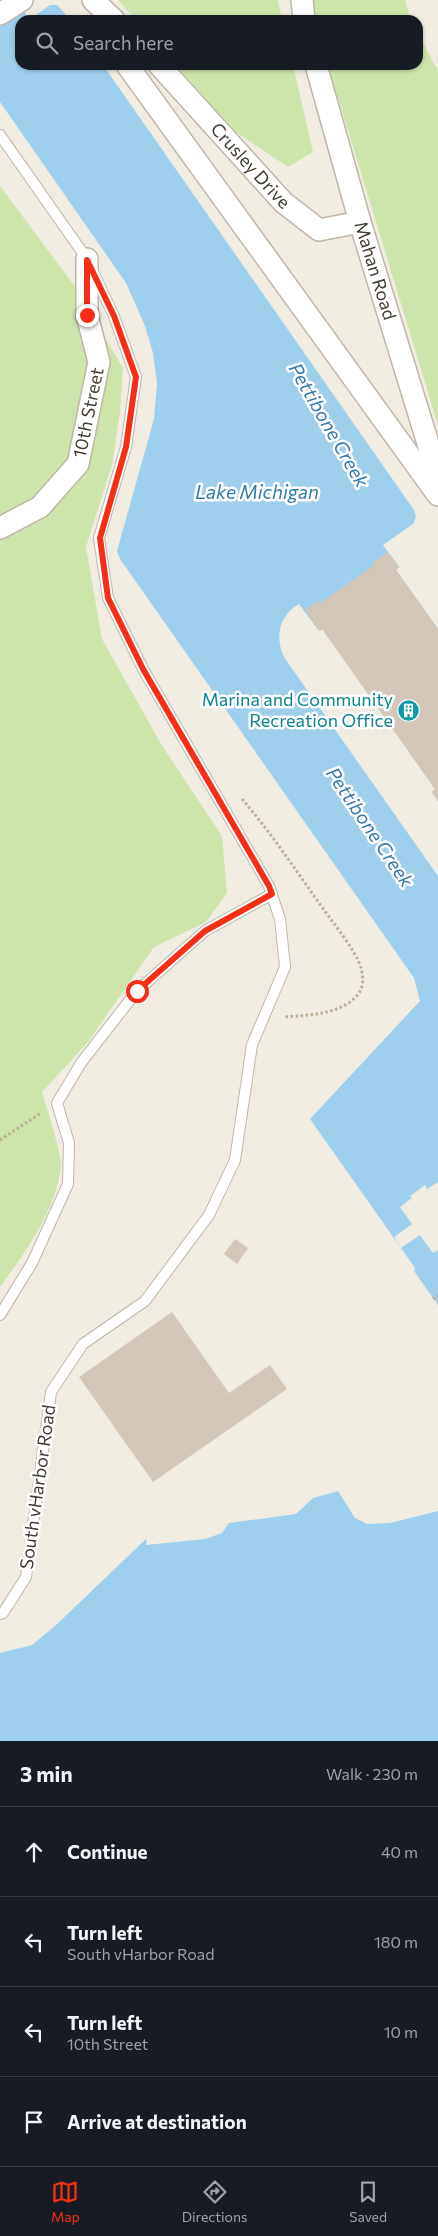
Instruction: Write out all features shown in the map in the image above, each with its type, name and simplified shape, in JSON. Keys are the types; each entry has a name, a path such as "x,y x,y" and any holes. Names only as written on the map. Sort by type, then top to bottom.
{"street":[{"path":"80,0 90,15"},
{"path":"93,0 109,15"},
{"path":"302,0 304,15"},
{"path":"0,14 20,1"},
{"path":"131,70 438,495"},
{"name":"Crusley Drive","path":"163,70 283,202 319,230 360,222"},
{"name":"Mahan Road","path":"317,70 360,222 438,476"},
{"name":"10th Street","path":"0,528 40,508 78,464 99,362 87,315 87,260"}],"lane":[{"name":"South vHarbor Road","path":"0,135 87,260 114,316 136,377 126,447 100,538 108,598 143,669 269,886 280,920 285,967 252,1045 243,1095 236,1160 209,1216 145,1301 83,1344 51,1392 26,1577 3,1613 0,1614"},
{"path":"0,1315 32,1263 68,1184 69,1143 57,1103 81,1063 137,991 205,931 272,894"}],"path":[{"path":"0,1140 57,1103"},
{"path":"433,1299 438,1296"}],"green space":[{"path":"118,0 278,0 281,15 132,15"},
{"path":"314,0 405,0 410,15 314,15"},
{"path":"423,42 438,71 438,425 330,70 423,70"},
{"path":"180,70 294,70 313,152 288,167 233,130"},
{"path":"0,186 76,288 123,368 120,412 112,465 86,547 102,639 161,744 222,836 227,893 206,922 154,947 88,1042 42,1092 61,1160 58,1181 47,1214 20,1260 0,1287"}],"water":[{"name":"Lake Michigan","path":"0,0 18,0 26,15 15,15 15,70 106,70 414,510 416,517 413,524 383,545 399,567 396,570 438,629 438,801 432,792 435,789 323,629 319,631 299,604 286,615 282,622 279,637 286,660 438,876 438,1305 414,1271 415,1268 310,1119 420,1001 414,978 120,559 117,551 154,419 157,383 153,353 145,326 126,283 0,102"},
{"path":"50,5 57,5 66,15 36,15"},
{"path":"438,1468 438,1741 0,1741 0,1653 32,1645 55,1626 146,1539 186,1520"}],"pier":[{"path":"438,1182 438,1250 433,1253 420,1235 401,1248 394,1237 412,1224 400,1207 412,1198 410,1196 425,1185 427,1189"},
{"path":"296,1465 430,1468 438,1466 438,1511 390,1523 367,1524 355,1518 338,1491 313,1498 296,1514 229,1523 222,1533 205,1539 146,1545 147,1536 223,1503 258,1473"}],"building":[{"name":"Marina and Community Recreation Office","path":"388,552 399,567 396,570 438,629 438,801 432,792 435,789 322,629 319,631 305,610 318,601 320,603 374,565 372,563"},
{"path":"235,1239 248,1248 237,1264 224,1254"},
{"path":"172,1312 229,1393 270,1365 287,1389 153,1482 79,1377"}],"place":[{"name":"Marina and Community Recreation Office","path":"409,710"}],"route":[{"path":"87,315 87,260 114,316 136,377 126,447 100,538 108,598 143,669 272,894 205,931 137,991"}],"water label":[{"name":"Pettibone Creek","path":"329,425"},
{"name":"Pettibone Creek","path":"370,827"}]}
